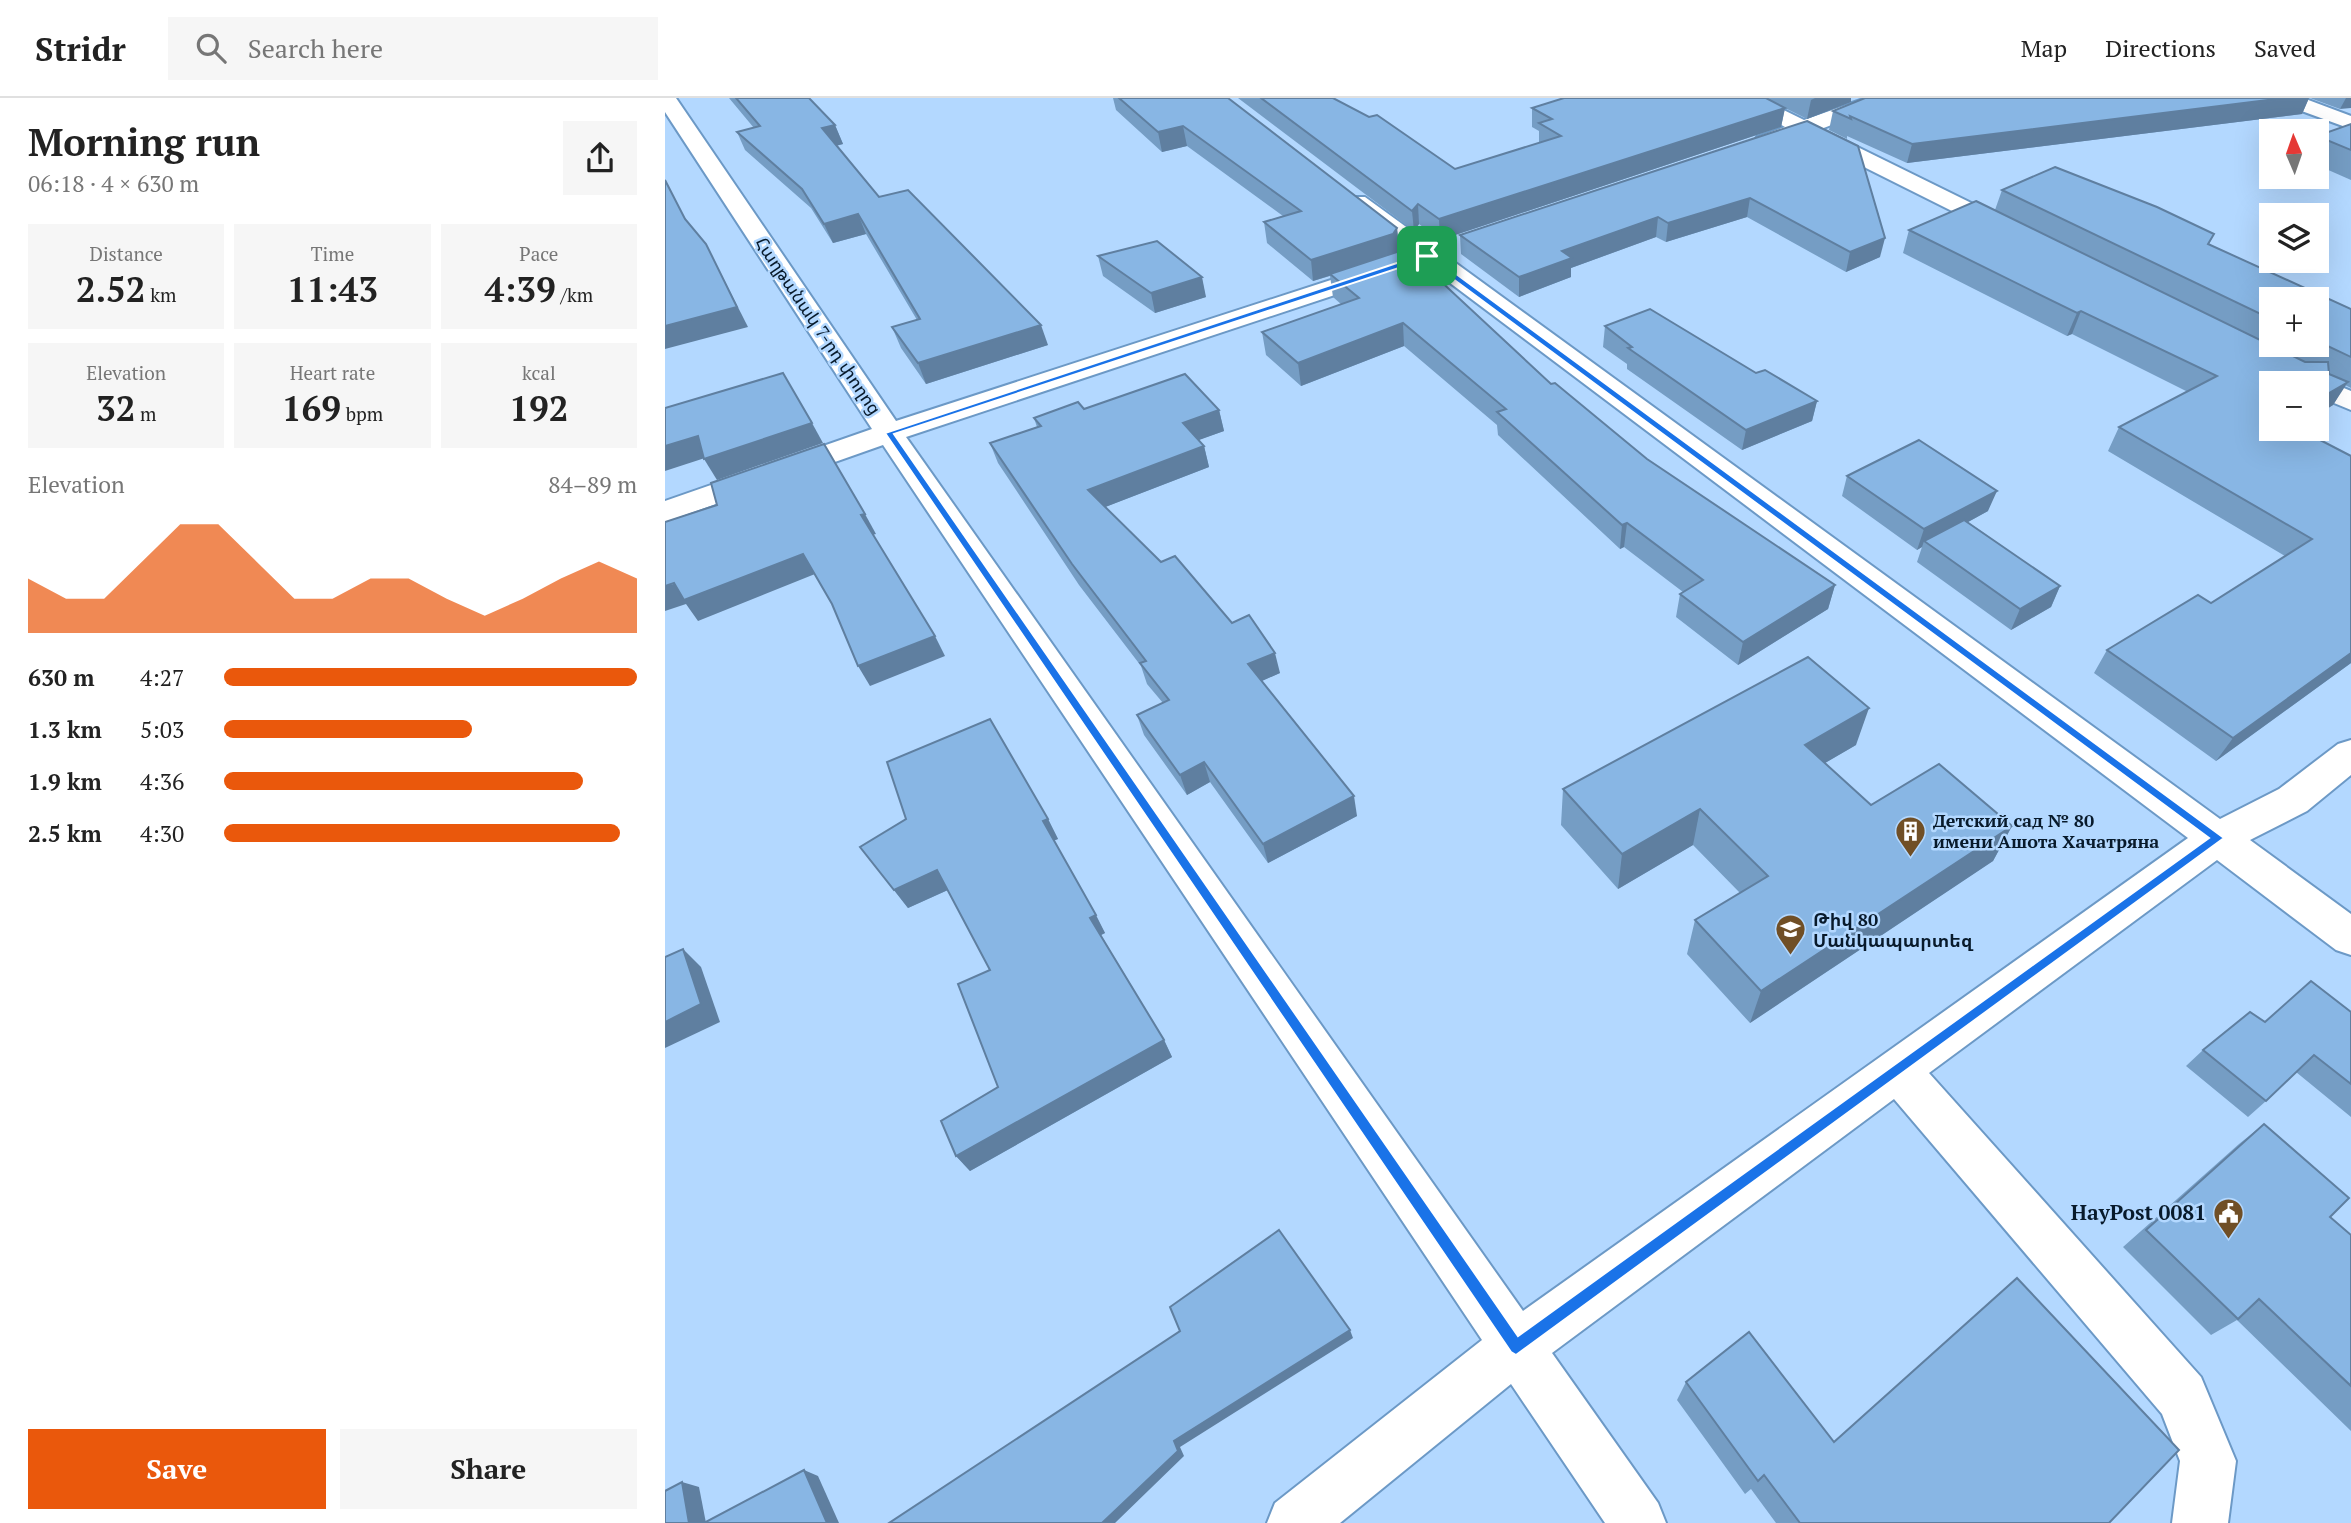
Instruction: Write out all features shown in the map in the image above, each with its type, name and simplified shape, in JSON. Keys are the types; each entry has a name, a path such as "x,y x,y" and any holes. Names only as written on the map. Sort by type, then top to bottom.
{"street":[{"name":"Հաղթանակ 7-րդ փողոց","path":"666,98 889,433 1638,1523"},
{"path":"1743,98 2030,241"},
{"path":"1748,148 1807,129 1885,98"},
{"path":"2284,98 2351,123"},
{"path":"1340,190 1440,252 2351,937"},
{"path":"665,512 889,433 1440,252"},
{"path":"2329,391 2351,402"},
{"path":"1295,1523 1516,1347 2218,838 2293,800 2351,754"},
{"path":"1897,1070 2182,1396 2208,1461 2200,1523"}],"building":[{"path":"736,98 809,98 835,125 822,128 879,197 908,190 1041,325 918,363 892,327 920,319 858,214 824,224 802,189 737,132 760,126"},
{"path":"1119,98 1228,98 1397,228 1393,234 1311,260 1264,222 1301,211 1183,126 1158,132"},
{"path":"1261,98 1333,98 1369,117 1377,115 1455,169 1561,136 1539,123 1552,119 1532,108 1564,98 1766,98 1785,108 1439,219 1418,204 1412,211"},
{"path":"1865,98 2284,98 1912,144 1833,111"},
{"path":"1807,121 1858,146 1885,238 1850,252 1750,198 1668,223 1658,217 1562,251 1572,258 1519,277 1460,235"},
{"path":"2351,124 2351,150 2329,141 2329,132"},
{"path":"2055,167 2157,207 2214,234 2208,244 2259,267 2259,273 2272,273 2303,287 2259,287 2259,313 2002,190"},
{"path":"665,180 685,219 706,244 737,307 665,326"},
{"path":"1976,201 2259,339 2259,357 2295,357 2305,362 2328,362 2329,371 2259,371 2259,441 2322,441 2351,456 2351,653 2233,738 2107,650 2198,595 2211,603 2312,539 2119,427 2217,376 2081,311 2077,313 1909,230"},
{"path":"1157,241 1202,277 1151,293 1098,256"},
{"path":"1406,249 1551,384 1555,383 1647,459 1835,585 1743,642 1680,594 1703,580 1627,523 1622,525 1497,412 1506,409 1403,323 1298,363 1262,332 1359,298 1330,274"},
{"path":"2329,299 2351,309 2351,357 2329,347"},
{"path":"1650,309 1756,373 1765,370 1817,401 1746,430 1628,348 1632,347 1605,326"},
{"path":"783,373 812,423 704,459 698,436 665,446 665,408"},
{"path":"1185,374 1219,410 1183,423 1204,446 1088,490 1161,562 1175,556 1232,623 1249,615 1275,653 1248,664 1354,796 1263,844 1204,762 1180,775 1137,715 1169,700 1140,663 1146,661 1072,564 990,443 1041,426 1034,418 1078,402 1084,409"},
{"path":"2329,374 2348,382 2329,393"},
{"path":"1919,440 1997,491 1924,529 1847,476"},
{"path":"824,444 865,514 861,515 935,636 858,666 832,604 803,554 684,600 674,583 665,586 665,522 717,505 711,483"},
{"path":"1964,520 2060,586 2020,609 1924,541"},
{"name":"Детский сад № 80 имени Ашота Хачатряна","path":"1808,657 1869,708 1805,745 1871,805 1939,764 2012,826 1761,991 1695,920 1768,876 1700,809 1622,854 1563,789"},
{"path":"990,719 1048,819 1043,821 1096,915 1090,918 1164,1040 956,1156 941,1121 998,1087 958,984 990,970 937,870 894,890 860,847 906,819 887,762"},
{"path":"683,949 701,1004 665,1022 665,957"},
{"path":"2311,981 2351,1012 2351,1084 2314,1055 2266,1101 2203,1050 2250,1012 2265,1022"},
{"path":"2264,1124 2349,1198 2330,1217 2351,1235 2351,1386 2259,1299 2238,1319 2146,1230"},
{"path":"1279,1230 1350,1330 1174,1441 1178,1451 1102,1523 889,1523 1180,1331 1170,1307"},
{"path":"2017,1278 2179,1450 2109,1523 1800,1523 1764,1475 1758,1481 1686,1382 1749,1332 1834,1442"},
{"path":"804,1470 827,1523 704,1523"},
{"path":"682,1482 689,1523 665,1523 665,1491"}],"place":[{"name":"Детский сад № 80 имени Ашота Хачатряна","path":"1910,858"},
{"name":"Թիվ 80 Մանկապարտեզ","path":"1790,957"},
{"name":"HayPost 0081","path":"2229,1240"}],"route":[{"path":"1427,256 2218,838 1516,1347 889,433 1427,256"}]}
